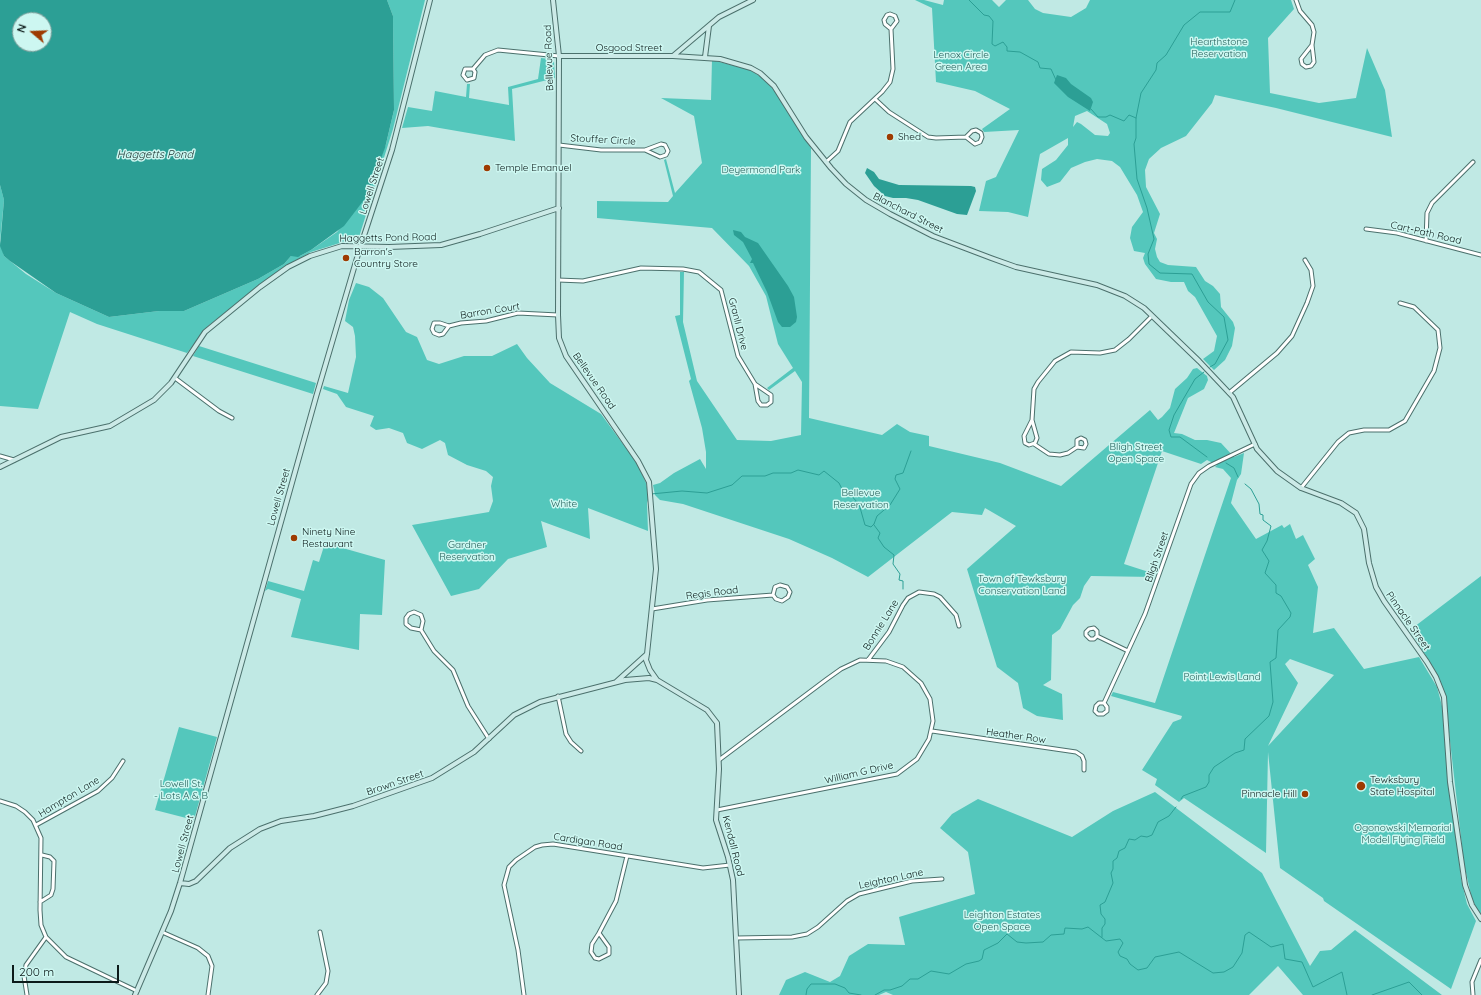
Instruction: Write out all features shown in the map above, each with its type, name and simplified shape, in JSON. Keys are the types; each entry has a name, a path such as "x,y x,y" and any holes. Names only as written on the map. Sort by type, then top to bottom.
{"street":[{"name":"Lowell Street","path":"136,993 162,932 180,883 272,552 360,246 396,135 411,70 430,0"},
{"name":"Bellevue Road","path":"553,0 558,56 559,338 566,356 638,461 649,482 656,569 647,654 648,665 657,680"},
{"name":"Osgood Street","path":"558,56 673,56 724,14 754,0"},
{"path":"1296,0 1300,11 1313,27 1314,34 1312,45 1314,62 1311,66 1306,67 1302,64 1301,59 1312,45"},
{"path":"826,162 838,151 850,122 887,87 892,76 891,30 884,22 886,16 890,14 894,15 897,19 897,24 891,30"},
{"path":"705,57 708,26"},
{"path":"473,69 486,54 498,50 558,56"},
{"name":"Blanchard Street","path":"673,56 705,57 751,68 766,77 774,86 806,137 826,162 846,184 870,203 916,228 1016,267 1097,285 1125,296 1152,316 1176,338"},
{"path":"467,68 473,69 475,76 470,80 466,80 463,75 464,71 467,68"},
{"path":"875,98 892,114 926,136 936,138 966,137 974,130 980,132 982,135 981,141 976,144 972,143 966,137"},
{"name":"Stouffer Circle","path":"559,145 601,150 645,150 661,144 666,147 668,151 666,155 660,157 645,150"},
{"path":"1426,241 1428,213 1432,203 1473,162"},
{"name":"Haggetts Pond Road","path":"0,467 61,437 115,423 154,400 175,378 205,332 260,287 288,267 310,256 342,246 422,247 441,245 479,235 559,208"},
{"name":"Cart-Path Road","path":"1366,229 1397,233 1481,255"},
{"path":"1229,393 1280,350 1292,336 1313,286 1311,270 1305,260"},
{"name":"Granli Drive","path":"558,280 583,281 641,268 683,269 699,272 721,290 735,350 740,363 755,384 770,395 771,400 767,405 761,405 758,401 755,384"},
{"path":"1301,488 1338,442 1349,432 1364,430 1389,430 1405,421 1434,371 1440,348 1438,330 1414,307 1400,303"},
{"name":"Barron Court","path":"449,326 443,334 438,335 434,333 432,329 434,324 440,323 449,326 461,323 486,321 518,313 558,315"},
{"path":"1034,444 1037,441 1037,436 1032,420 1034,389 1055,361 1071,352 1100,353 1116,350 1152,316"},
{"name":"Pinnacle Street","path":"1176,338 1229,393 1255,444 1277,471 1301,488 1341,502 1352,509 1360,517 1364,529 1369,563 1376,587 1384,601 1417,647 1441,689 1446,711 1449,770 1465,885 1472,905 1481,919"},
{"path":"175,378 219,411 232,418"},
{"path":"1032,420 1023,438 1027,444 1034,444 1042,451 1053,455 1066,454 1077,447"},
{"name":"Bligh Street","path":"1104,703 1145,614 1188,490 1195,478 1209,466 1255,444"},
{"path":"0,456 14,460"},
{"name":"Regis Road","path":"780,585 787,587 790,592 788,597 784,600 776,599 773,595 775,587 780,585"},
{"name":"Bonnie Lane","path":"868,660 889,632 902,605 908,598 919,592 934,594 940,597 956,615 959,626"},
{"name":"Regis Road","path":"652,609 707,600 773,595"},
{"path":"422,630 411,628 406,624 406,618 409,614 417,612 421,615 423,621 422,630 434,651 453,670 468,706 489,739"},
{"path":"1097,636 1128,651"},
{"path":"616,683 647,654"},
{"name":"William G Drive","path":"717,810 897,774 917,759 925,749 932,731 933,721 930,699 921,683 903,667 886,661 860,660 841,669 719,760"},
{"name":"Brown Street","path":"180,883 190,884 196,881 230,848 255,832 281,822 314,816 353,806 432,778 471,755 514,715 540,702 558,696 639,678 657,680"},
{"name":"Kendall Road","path":"657,680 702,707 715,718 717,723 719,760 717,810 718,827 733,880 739,995"},
{"path":"558,696 566,734 571,742 581,751"},
{"name":"Bligh Street","path":"1099,703 1104,703 1107,707 1107,711 1103,714 1098,714 1095,711 1096,706 1099,703"},
{"name":"Heather Row","path":"932,731 1076,752 1082,756 1084,761 1084,770"},
{"name":"Hampton Lane","path":"36,825 98,791 112,778 122,761"},
{"path":"0,801 21,809 36,825 41,838 41,925 46,937 66,957 136,993"},
{"name":"Cardigan Road","path":"524,995 518,950 504,891 505,876 509,867 516,860 542,844 553,844 703,868 730,865"},
{"path":"40,902 51,895 53,889 54,861 51,857 42,855"},
{"path":"599,934 609,946 608,954 599,959 595,958 591,952 592,944 599,934 616,901 627,856"},
{"name":"Leighton Lane","path":"737,938 792,937 807,934 818,927 847,901 859,894 912,881 942,879"},
{"path":"162,932 198,948 207,955 212,966 208,995"},
{"path":"316,995 326,983 328,972 320,932"},
{"path":"27,995 24,976 26,965 46,937"},
{"path":"1473,995 1472,982 1481,960"}],"green space":[{"path":"387,0 425,0 393,129 359,237 311,252 282,268 208,326 187,353 97,324 70,312 38,409 0,406 0,241 4,256 26,274 56,293 109,317 159,311 184,311 258,279 284,264 291,256 300,256 311,250 337,232 367,196 386,144 394,110 393,16"},
{"path":"915,0 924,0 943,5 944,0 992,0 999,7 1006,0 1028,0 1035,9 1043,13 1071,17 1086,8 1090,0 1291,0 1294,9 1268,38 1270,93 1319,103 1356,98 1367,48 1385,90 1392,137 1276,108 1215,95 1212,103 1186,136 1161,148 1149,159 1145,170 1146,187 1160,214 1154,233 1157,239 1155,249 1157,257 1160,262 1168,265 1196,267 1205,281 1213,286 1220,294 1221,307 1233,322 1235,328 1232,346 1225,360 1214,370 1203,359 1214,351 1217,336 1195,297 1188,291 1184,282 1171,282 1156,279 1145,264 1143,258 1145,253 1134,251 1130,238 1132,227 1143,212 1137,195 1120,167 1112,161 1097,159 1085,162 1071,168 1060,182 1047,187 1041,180 1042,169 1056,160 1068,145 1068,138 1040,154 1028,217 1008,212 979,211 986,181 996,177 1019,130 984,132 982,129 1010,109 975,91 936,82 932,8","holes":["1087,111 1107,124 1110,133 1108,136 1095,135 1077,122 1073,127 1075,116"]},
{"path":"541,58 550,59 554,62 555,78 512,89 515,141 428,126 402,128 408,107 432,111 435,91 466,97 467,84 470,84 469,98 509,105 508,87 538,79"},
{"path":"712,60 750,70 764,79 778,95 811,148 809,418 882,435 897,424 910,432 929,436 929,446 1000,463 1061,486 1150,410 1158,420 1162,417 1170,408 1175,389 1187,378 1193,369 1197,368 1207,376 1208,380 1204,389 1188,398 1174,433 1182,434 1195,440 1207,440 1221,443 1234,457 1244,453 1241,474 1237,480 1231,503 1256,539 1282,525 1284,528 1290,524 1296,539 1303,535 1315,559 1308,565 1318,587 1313,633 1334,628 1364,669 1419,657 1437,687 1443,706 1461,879 1467,904 1476,921 1451,989 1324,901 1323,898 1280,868 1268,752 1266,853 1184,798 1179,802 1155,785 1157,779 1142,770 1173,722 1181,719 1182,716 1111,696 1113,692 1155,703 1231,478 1223,469 1215,467 1217,465 1207,460 1201,464 1162,451 1124,564 1155,574 1154,577 1091,576 1084,586 1080,598 1073,605 1060,629 1052,635 1051,680 1043,685 1062,694 1063,720 1037,716 1023,708 1018,683 997,667 967,569 1016,526 985,508 982,515 952,512 868,577 832,558 789,539 683,504 660,500 655,495 653,485 660,483 674,473 700,459 706,469 706,452 702,428 689,381 691,379 675,316 680,315 680,272 684,272 683,322 697,381 737,440 771,441 801,435 802,382 795,371 769,390 767,388 793,368 778,344 766,296 749,266 712,228 597,218 597,201 668,202 673,196 664,160 666,159 675,193 702,163 694,116 661,98 711,100","holes":["1290,659 1334,675 1268,746 1298,683 1285,664"]},
{"path":"0,185 4,200 0,241"},
{"path":"356,283 369,287 383,298 406,332 417,337 427,360 439,364 464,356 492,356 517,344 527,358 550,383 601,414 636,462 646,483 649,497 647,503 648,531 588,508 590,539 541,521 547,547 508,559 479,589 451,596 412,525 489,512 493,501 491,486 493,477 486,471 467,465 448,455 445,443 440,440 422,449 407,443 403,433 389,428 376,430 370,426 374,416 346,407 337,394 323,389 324,386 348,393 356,357 353,327 345,321 349,300"},
{"path":"199,346 316,383 313,394 193,356"},
{"path":"325,543 385,560 382,615 360,614 359,650 291,637 301,599 268,589 265,591 268,581 304,591 313,560 319,562"},
{"name":"Tewksbury State Hospital","path":"1481,576 1481,917 1472,899 1464,864 1445,697 1436,672 1410,630"},
{"name":"Lowell St. - Lots A & B","path":"179,727 217,737 194,820 155,810"},
{"name":"Leighton Estates Open Space","path":"1155,792 1262,873 1310,966 1320,951 1331,950 1355,930 1442,995 1303,995 1278,966 1249,995 893,995 886,992 879,995 779,995 786,980 805,972 830,982 840,976 849,956 868,944 905,945 899,917 975,894 968,852 940,828 952,814 978,799 1072,837 1113,811"}],"water":[{"name":"Haggetts Pond","path":"0,0 387,0 393,16 394,110 385,148 367,196 344,226 311,250 298,257 291,256 284,264 258,279 184,311 159,311 109,317 56,293 4,256 0,246 4,200 0,185"},
{"path":"1057,75 1066,78 1071,84 1091,98 1093,102 1090,111 1068,97 1054,83"},
{"path":"867,168 874,172 879,179 899,185 971,186 975,187 976,191 967,215 957,214 918,200 885,196 874,186 865,173"},
{"path":"733,230 741,232 745,237 758,243 788,286 794,297 797,317 796,322 790,327 782,327 778,322 767,292 753,263 750,263 752,259 743,242 734,235"}],"waterway":[{"path":"969,0 984,15 989,16 993,21 992,44 995,46 1003,42 1007,47 1007,51 1020,52 1038,62 1040,68 1051,69 1056,80"},
{"path":"1210,367 1215,364 1228,340 1224,317 1208,302 1192,274 1160,273 1149,264 1148,254 1154,239 1147,208 1137,179 1134,144 1136,138 1136,118 1141,93 1156,70 1157,63 1166,55 1184,25 1200,12 1230,12 1235,0"},
{"path":"1091,109 1098,117 1106,117 1110,115 1124,121 1129,115 1136,118"},
{"path":"1204,372 1195,379 1174,415 1169,430 1171,437 1180,437 1207,457"},
{"path":"874,524 877,516 890,505 900,489 895,479 896,475 903,473 911,451"},
{"path":"1226,463 1234,468 1238,477"},
{"path":"651,494 682,491 707,493 732,485 742,476 765,476 773,473 791,473 798,470 819,475 824,471 839,483 842,489 845,489 859,504 865,525 871,527 874,524"},
{"path":"1181,799 1183,796 1206,787 1209,782 1209,775 1214,767 1235,753 1244,750 1245,739 1269,716 1273,702 1270,662 1276,658 1278,630 1290,617 1291,613 1281,596 1276,593 1276,585 1265,573 1269,561 1262,550 1267,541 1271,526 1263,520 1263,515 1260,514 1259,504 1251,489 1245,484"},
{"path":"874,525 880,533 878,538 884,547 894,555 893,564 900,574 899,580 903,581 903,589"},
{"path":"1102,937 1102,928 1105,924 1105,919 1101,914 1100,905 1105,902 1113,883 1111,873 1113,869 1113,861 1117,858 1119,851 1125,848 1129,839 1135,840 1141,836 1147,837 1152,835 1158,822 1169,816 1176,807"},
{"path":"875,995 884,990 890,990 902,986 910,979 918,979 931,971 949,974 966,964 979,961 982,959 984,950 998,943 1007,934 1017,942 1043,942 1051,935 1064,934 1065,928 1082,929 1088,927 1106,941 1120,939 1123,943 1118,952 1120,956 1127,959 1130,964 1138,970 1147,968 1155,957 1179,952 1213,973 1224,972 1233,967 1242,953 1245,935 1249,932 1271,947 1283,944 1285,959 1302,962 1313,987 1342,972 1347,995"},
{"path":"1372,995 1409,982 1422,995"},
{"path":"806,995 807,989 811,984 835,984 845,988 849,993 861,995"}],"place":[{"name":"Shed","path":"890,137"},
{"name":"Temple Emanuel","path":"487,168"},
{"name":"Barron's Country Store","path":"346,258"},
{"name":"Ninety Nine Restaurant","path":"294,538"},
{"name":"Tewksbury State Hospital","path":"1361,786"},
{"name":"Pinnacle Hill","path":"1305,794"}],"park label":[{"name":"Hearthstone Reservation","path":"1219,48"},
{"name":"Lenox Circle Green Area","path":"961,60"},
{"name":"Deyermond Park","path":"761,170"},
{"name":"Bligh Street Open Space","path":"1136,452"},
{"name":"Bellevue Reservation","path":"861,498"},
{"name":"White","path":"564,504"},
{"name":"Gardner Reservation","path":"467,550"},
{"name":"Town of Tewksbury Conservation Land","path":"1022,584"},
{"name":"Point Lewis Land","path":"1222,677"},
{"name":"Ogonowski Memorial Model Flying Field","path":"1403,834"}]}
